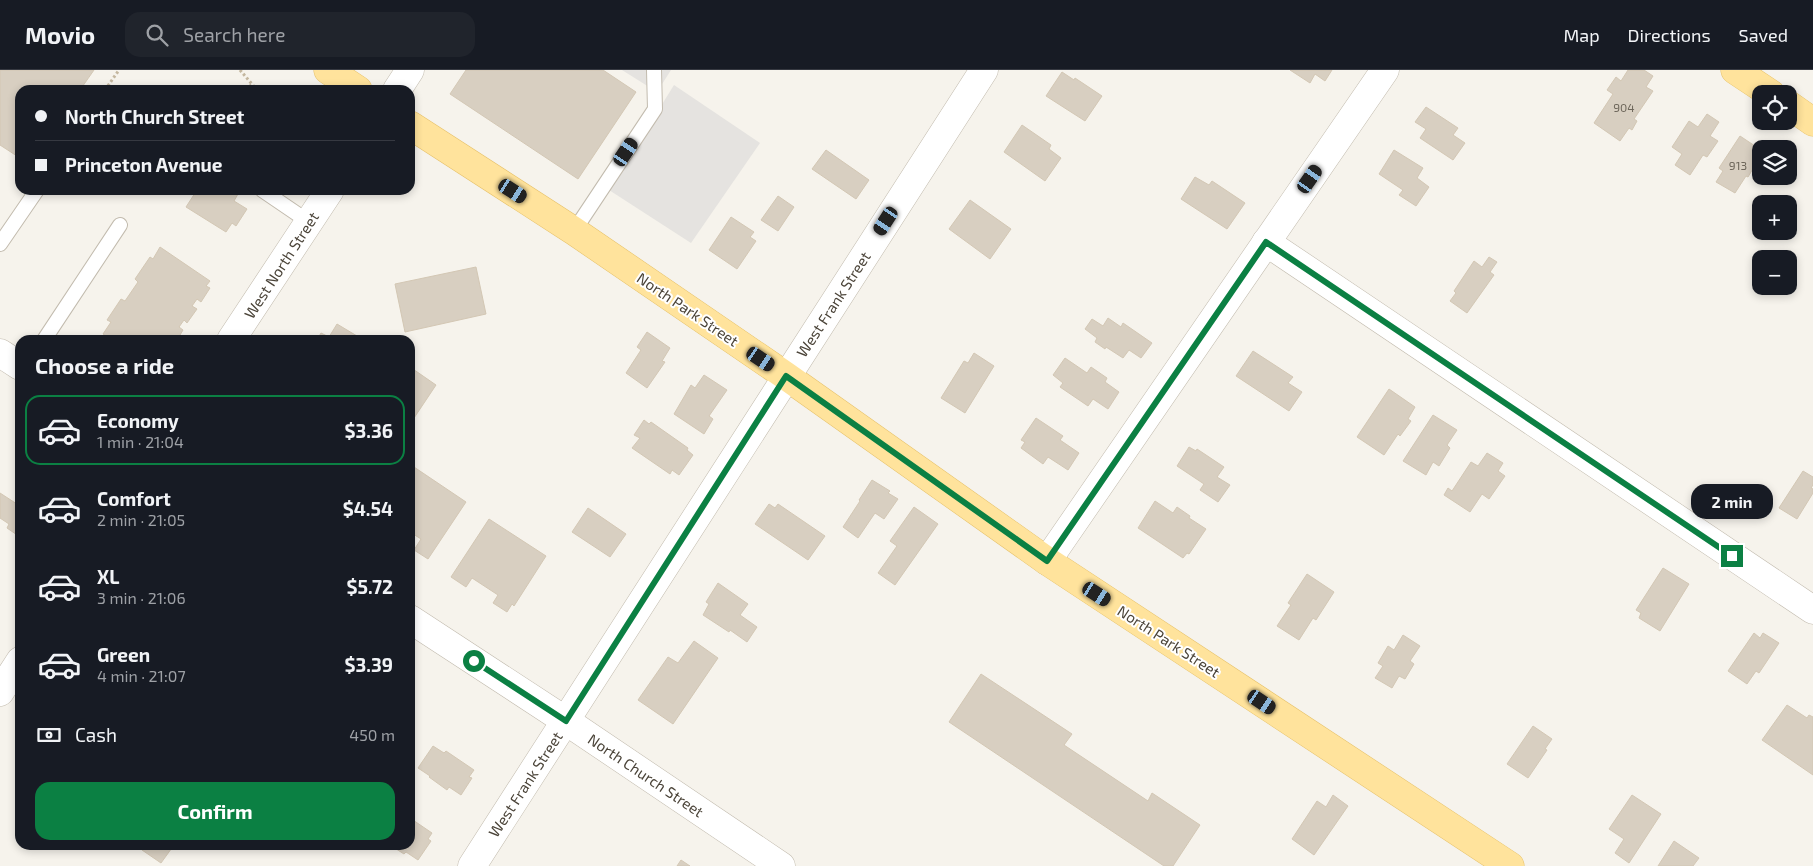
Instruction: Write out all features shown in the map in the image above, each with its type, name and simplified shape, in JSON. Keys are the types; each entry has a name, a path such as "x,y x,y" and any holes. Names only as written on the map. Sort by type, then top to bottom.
{"main road":[{"path":"328,70 350,85"},
{"path":"1735,70 1758,85"},
{"path":"1797,111 1813,122"},
{"name":"North Park Street","path":"415,127 574,231 786,376 1047,561 1510,866"}],"street":[{"path":"400,85 410,70"},
{"name":"West Frank Street","path":"472,866 984,70"},
{"path":"1047,561 1385,70"},
{"name":"West North Street","path":"234,335 327,195"},
{"path":"1266,242 1813,610"},
{"path":"0,353 15,363"},
{"name":"North Church Street","path":"415,622 566,721 781,866"},
{"path":"0,692 15,669"}],"lane":[{"path":"574,231 655,109 654,70"},
{"path":"0,244 34,195"},
{"path":"269,195 309,222"},
{"path":"47,335 120,225"}],"path":[{"path":"108,85 119,70"},
{"path":"240,70 252,84"}],"shaded area":[{"path":"622,70 671,70 657,92"},
{"path":"674,85 760,143 691,243 609,190"}],"building":[{"path":"0,70 94,70 84,85 15,85 15,155 0,145"},
{"path":"466,70 603,70 636,92 578,179 450,94"},
{"path":"1290,70 1332,70 1325,81 1315,74 1310,83"},
{"path":"1628,70 1644,70 1653,76 1646,87 1653,91 1634,119 1637,121 1632,130 1629,128 1620,141 1594,123 1613,94 1607,90 1616,77 1621,81"},
{"path":"1062,72 1074,80 1075,78 1102,96 1085,121 1046,96"},
{"path":"1426,107 1458,128 1453,135 1465,143 1453,160 1420,138 1426,129 1415,122"},
{"path":"1707,114 1719,122 1710,136 1718,141 1707,157 1703,155 1690,175 1675,165 1682,154 1672,147 1689,121 1698,127"},
{"path":"1022,125 1051,145 1049,149 1061,158 1045,181 1004,152"},
{"path":"1740,136 1752,144 1752,170 1735,193 1716,182 1723,171 1719,168"},
{"path":"826,150 869,180 856,199 812,169"},
{"path":"1394,150 1423,168 1417,178 1429,187 1416,206 1399,195 1403,190 1379,174"},
{"path":"1195,177 1209,185 1212,181 1245,203 1227,229 1181,199"},
{"path":"194,195 237,195 234,201 247,209 236,226 232,223 226,232 186,207"},
{"path":"778,196 794,207 778,231 761,220"},
{"path":"970,200 1011,229 990,259 949,229"},
{"path":"731,217 754,232 750,237 756,241 737,269 709,250"},
{"path":"160,247 210,281 206,286 210,288 201,302 197,299 192,306 197,309 187,323 184,320 179,327 183,330 180,335 103,334 111,322 107,320 121,299 125,301 138,282 135,279 150,257 153,259"},
{"path":"1489,257 1497,262 1490,272 1494,275 1467,313 1450,301 1456,293 1454,291 1474,261 1482,267"},
{"path":"476,267 486,314 405,332 395,284"},
{"path":"1108,318 1121,327 1123,323 1152,343 1141,358 1129,350 1123,358 1106,347 1105,349 1095,342 1097,338 1085,329 1092,319 1103,326"},
{"path":"337,324 355,335 330,335"},
{"path":"647,332 670,348 662,361 665,362 647,388 626,373 641,350 637,347"},
{"path":"1253,351 1293,377 1288,383 1302,392 1289,411 1236,376"},
{"path":"974,353 994,366 965,413 941,398 964,361 968,363"},
{"path":"1065,358 1087,373 1091,367 1107,378 1105,382 1119,392 1108,409 1093,399 1088,406 1060,387 1063,383 1053,375"},
{"path":"415,370 436,385 415,416"},
{"path":"704,375 727,390 709,416 713,419 704,434 674,414 691,385 695,388"},
{"path":"1389,389 1415,407 1408,419 1411,421 1400,436 1398,434 1384,455 1357,437"},
{"path":"1433,415 1457,430 1447,445 1450,448 1439,466 1433,462 1426,475 1403,461"},
{"path":"1036,418 1063,436 1060,440 1079,453 1068,470 1048,457 1043,464 1021,448 1025,442 1021,440"},
{"path":"644,420 649,424 651,422 688,448 687,450 693,455 679,475 672,470 670,474 632,448 640,438 634,435"},
{"path":"1189,447 1196,451 1197,449 1224,467 1217,477 1230,485 1218,502 1200,490 1204,484 1177,466"},
{"path":"1487,453 1503,463 1498,471 1505,476 1489,499 1482,494 1470,512 1444,495 1448,488 1452,491 1471,462 1478,466"},
{"path":"415,468 466,502 428,559 415,551 421,539 415,535"},
{"path":"1803,471 1813,477 1811,488 1813,493 1797,519 1779,508"},
{"path":"872,480 890,491 888,493 898,499 884,519 875,513 858,538 843,527"},
{"path":"0,493 15,503 15,534 7,528 9,524 0,518"},
{"path":"1155,501 1173,513 1177,507 1190,516 1189,518 1206,529 1189,554 1187,553 1183,558 1138,528"},
{"path":"769,504 775,508 778,504 825,536 808,560 755,524"},
{"path":"914,507 938,524 895,585 878,573 897,546 890,541"},
{"path":"588,508 626,534 610,557 572,532"},
{"path":"489,519 546,556 514,606 512,604 507,612 493,603 498,595 472,578 466,587 451,577"},
{"path":"1663,568 1689,584 1660,631 1639,618 1641,613 1636,610"},
{"path":"1307,574 1334,592 1316,620 1313,618 1299,640 1277,626 1291,605 1288,603"},
{"path":"718,583 748,604 740,615 757,627 747,642 703,615 709,604 706,602"},
{"path":"1754,633 1760,638 1763,633 1779,643 1759,673 1756,671 1747,684 1728,671"},
{"path":"1403,635 1420,646 1410,661 1414,664 1405,679 1399,676 1392,688 1375,678 1383,666 1378,663 1388,646 1394,650"},
{"path":"694,641 718,658 673,724 638,700 668,657 678,663"},
{"path":"981,674 1072,734 1064,745 1148,801 1152,793 1200,825 1173,866 1164,866 949,722"},
{"path":"1787,705 1807,718 1809,715 1813,717 1813,775 1762,740"},
{"path":"1533,726 1552,739 1545,749 1547,750 1528,778 1507,764"},
{"path":"433,746 444,753 446,751 474,770 469,777 472,778 461,795 449,787 447,790 418,768"},
{"path":"1333,795 1348,806 1314,855 1292,839 1317,801 1326,807"},
{"path":"1632,795 1661,814 1629,863 1615,853 1624,839 1609,829"},
{"path":"415,821 432,833 428,839 431,841 418,860 406,852 404,854 398,850 415,850"},
{"path":"1674,841 1699,858 1693,866 1658,866"},
{"path":"142,850 170,850 161,863"},
{"path":"681,860 690,866 677,866"}],"route":[{"path":"474,661 566,721 786,376 1047,561 1266,242 1732,556"}]}
